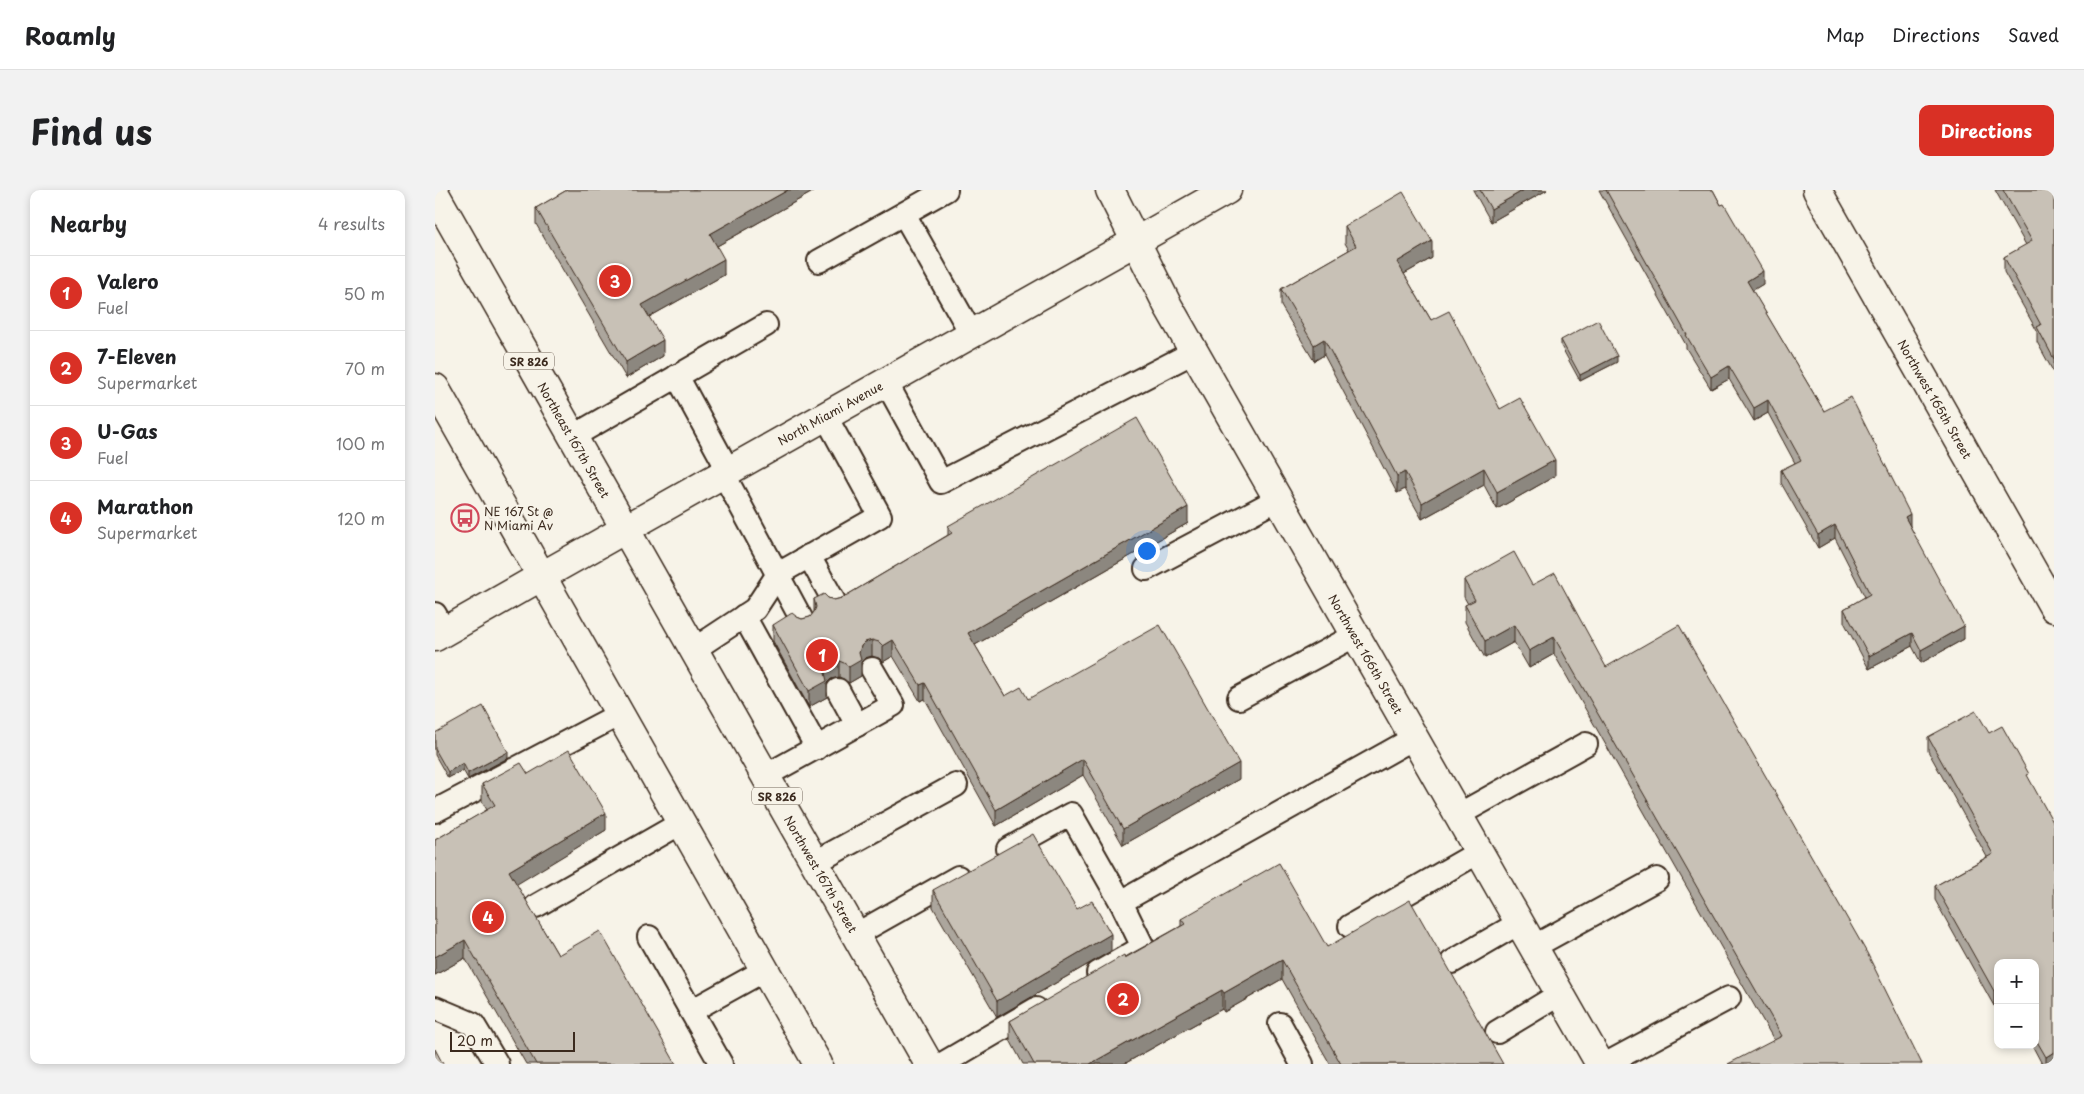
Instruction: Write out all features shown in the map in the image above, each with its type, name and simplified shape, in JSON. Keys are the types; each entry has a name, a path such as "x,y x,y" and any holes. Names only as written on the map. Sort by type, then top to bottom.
{"street":[{"name":"Northwest 166th Street","path":"1110,190 1167,306 1600,1064"},
{"name":"North Miami Avenue","path":"438,628 542,576 624,528 1227,190"},
{"name":"Northwest 165th Street","path":"1817,190 2054,608"},
{"name":"Northeast 167th Street","path":"435,194 624,528"},
{"path":"435,388 818,1064"},
{"name":"Northwest 167th Street","path":"624,528 929,1064"}],"lane":[{"path":"819,261 946,190"},
{"path":"904,214 971,334"},
{"path":"572,437 766,324"},
{"path":"886,382 941,482 1194,352"},
{"path":"677,376 803,622"},
{"path":"693,650 755,609 778,574 880,516 825,415"},
{"path":"1146,569 1278,499"},
{"path":"809,556 835,602"},
{"path":"744,616 817,748"},
{"path":"1239,698 1355,635"},
{"path":"765,776 893,706 872,669"},
{"path":"838,690 857,725"},
{"path":"435,811 619,714"},
{"path":"1121,902 1414,738"},
{"path":"1458,814 1586,744"},
{"path":"814,863 955,785"},
{"path":"855,935 1071,814 1121,902 1143,947 1084,981"},
{"path":"536,906 681,823"},
{"path":"1350,926 1479,852"},
{"path":"1533,946 1657,879"},
{"path":"1452,962 1519,923"},
{"path":"649,937 721,1064"},
{"path":"691,1011 765,970"},
{"path":"1497,1032 1560,994"},
{"path":"1606,1064 1729,998"},
{"path":"942,1064 1050,1001"},
{"path":"435,1008 473,1024 497,1064"},
{"path":"1280,1024 1302,1064"}],"building":[{"path":"567,190 788,190 710,234 724,259 642,305 663,340 626,362 536,208"},
{"path":"1480,190 1524,190 1491,209"},
{"path":"1606,190 1713,190 1721,205 1724,204 1763,271 1747,281 1824,411 1851,397 1910,514 1905,517 1964,626 1921,650 1912,633 1869,656 1844,609 1870,594 1835,525 1818,535 1781,470 1801,460 1768,400 1754,408 1729,366 1711,377"},
{"path":"2003,190 2054,190 2054,359 2037,327 2041,325 2004,257 2032,241"},
{"path":"1403,192 1432,241 1397,262 1431,320 1449,311 1500,409 1520,398 1555,460 1497,492 1484,468 1422,503 1405,472 1397,476 1324,339 1314,345 1281,289 1356,246 1345,226"},
{"path":"1598,320 1617,356 1580,375 1561,340"},
{"path":"1137,418 1188,507 968,633 1005,696 1021,687 1028,699 1160,625 1239,763 1123,829 1083,759 996,810 925,683 920,685 893,640 883,646 879,642 872,640 865,642 861,646 859,653 861,660 849,667 839,661 831,663 825,673 827,681 809,691 773,625 792,613 802,619 810,617 816,607 814,599 824,594 834,600 842,598 952,533 948,526"},
{"path":"1514,552 1532,585 1555,573 1606,667 1679,625 1867,953 1922,1064 1728,1064 1782,1036 1554,637 1529,651 1514,625 1485,641 1465,605 1475,600 1464,580"},
{"path":"483,706 508,752 468,773 463,763 448,772 435,749 435,733"},
{"path":"1976,711 1989,733 2002,726 2054,824 2054,1052 2046,1057 2039,1045 2039,959 1994,959 1994,991 1935,886 1993,854 1928,737"},
{"path":"569,750 606,813 509,871 558,955 600,931 676,1064 536,1064 465,940 435,957 435,840 495,805 482,784 521,763 528,774"},
{"path":"1033,834 1077,909 1092,901 1111,934 997,1001 933,890"},
{"path":"1279,863 1327,947 1410,900 1503,1064 1341,1064 1282,960 1224,993 1222,990 1090,1064 1034,1064 1010,1021 1124,955 1125,958 1185,924 1181,919"},
{"path":"435,1049 443,1064 435,1064"}],"place":[{"name":"U-Gas","path":"615,281"},
{"name":"NE 167 St @ N Miami Av","path":"465,518"},
{"name":"Valero","path":"822,655"},
{"name":"Marathon","path":"488,917"},
{"name":"7-Eleven","path":"1123,999"}]}
